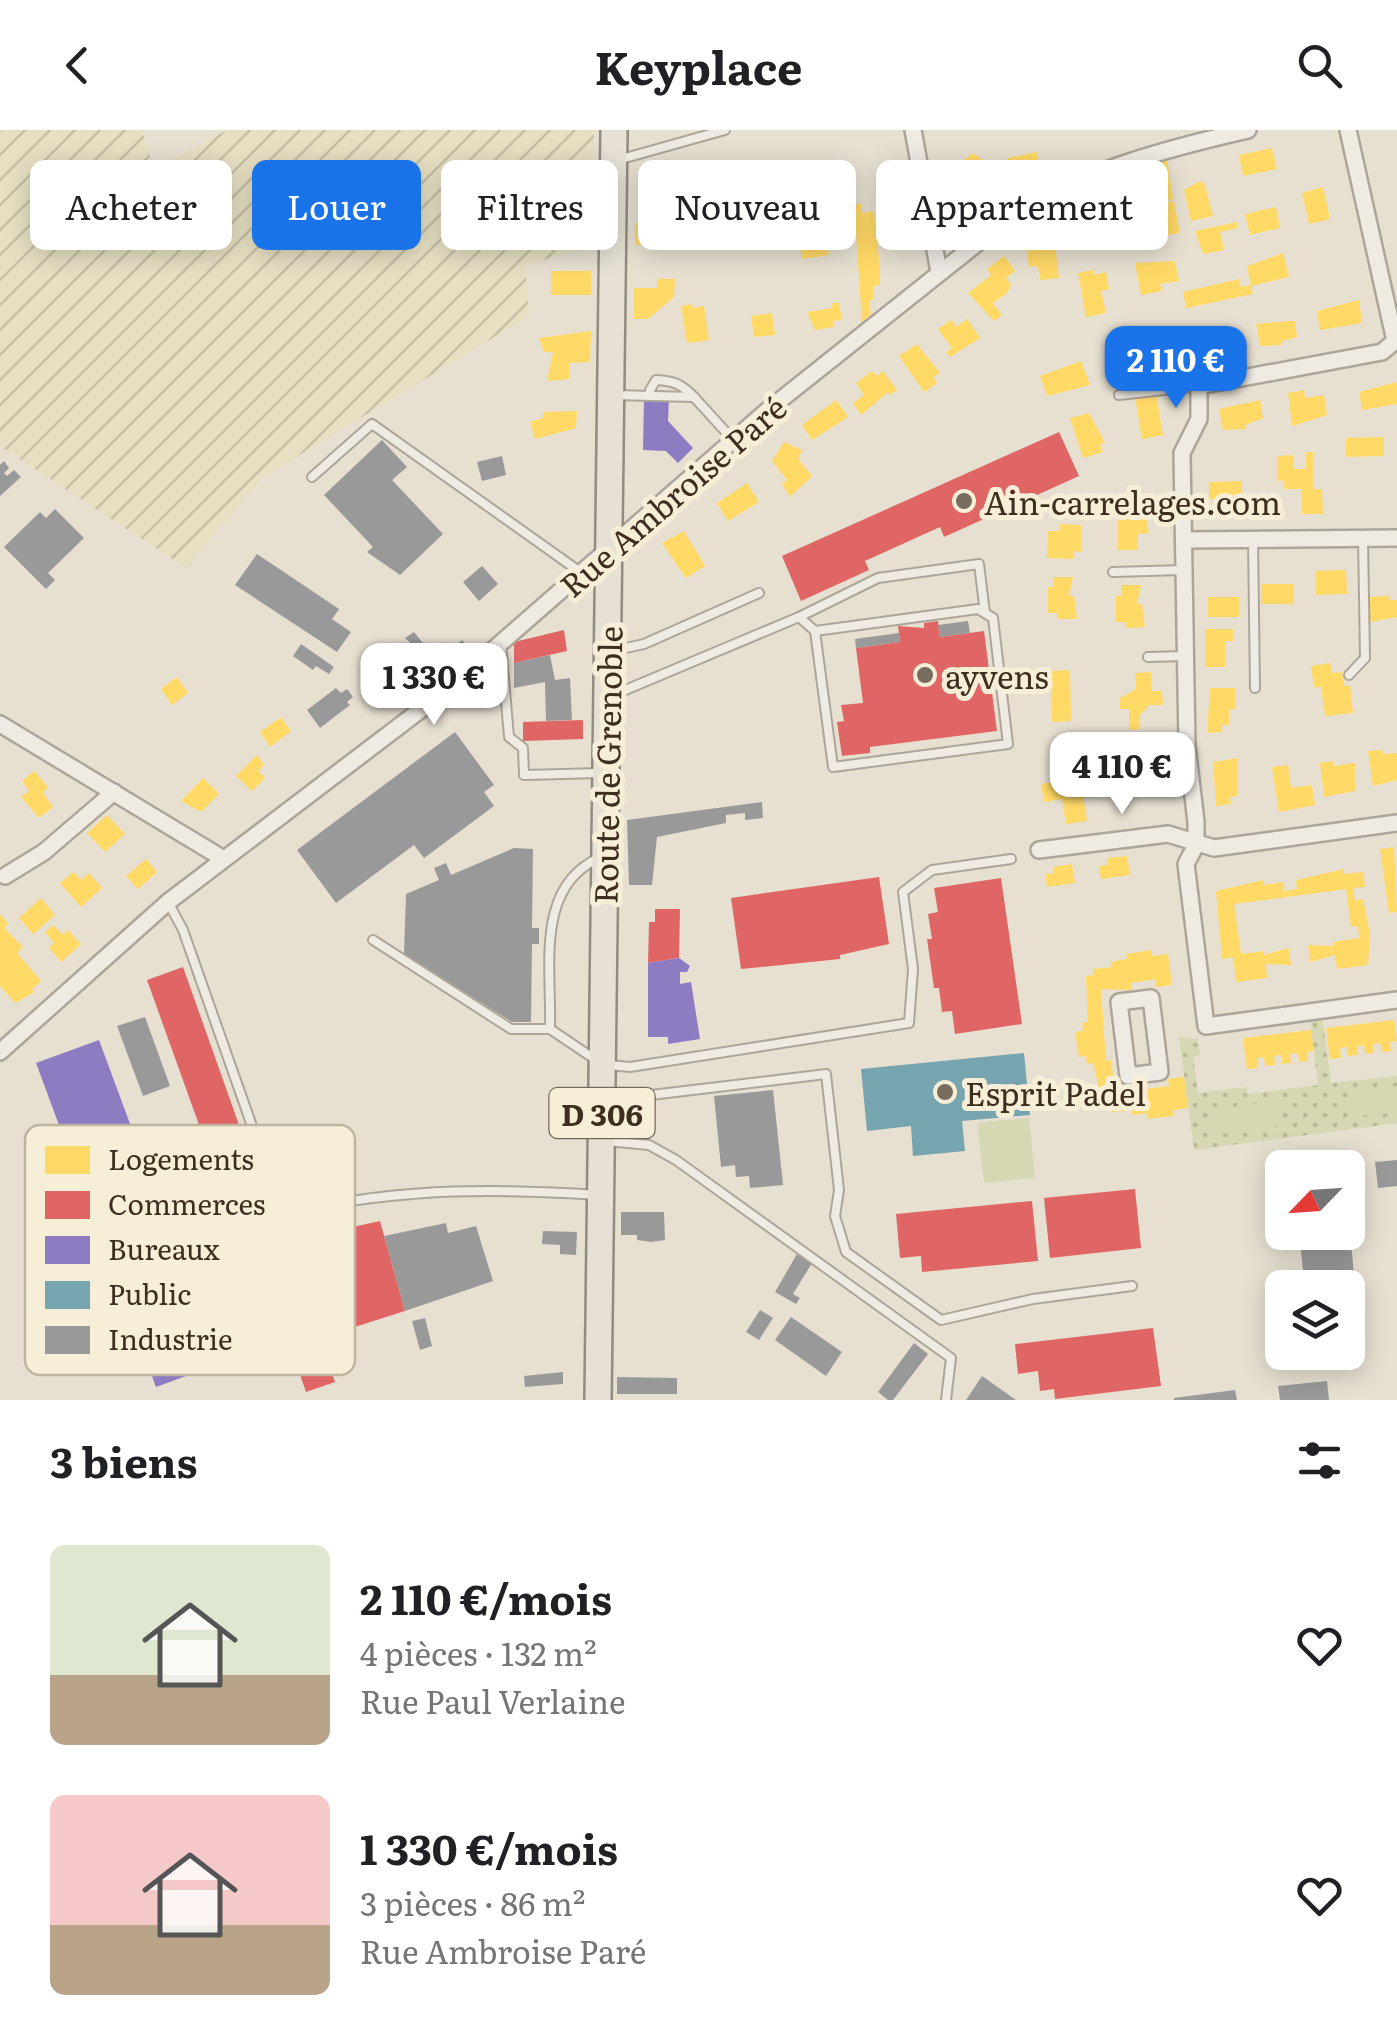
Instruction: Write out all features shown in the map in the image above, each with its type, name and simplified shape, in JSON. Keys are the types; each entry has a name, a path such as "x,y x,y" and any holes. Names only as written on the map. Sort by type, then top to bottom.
{"main road":[{"name":"Route de Grenoble","path":"614,130 614,160"},
{"name":"Route de Grenoble","path":"598,1400 613,250"}],"street":[{"path":"913,130 939,272"},
{"name":"Rue Ambroise Paré","path":"0,1052 168,902 448,689 734,441 939,272 1036,200 1115,166 1226,132 1248,130"},
{"path":"1348,130 1395,341 1382,352 1199,386 1199,419 1182,453 1185,656 1196,845 1186,864 1206,1026 1397,1000"},
{"path":"1184,540 1397,538"},
{"path":"0,724 222,858"},
{"path":"5,876 44,852 114,792"},
{"path":"1039,850 1168,834 1214,848 1397,823"},
{"path":"1151,998 1160,1072 1128,1076 1118,1002 1151,998"}],"lane":[{"path":"618,160 725,130"},
{"path":"650,390 656,380 680,382 734,441"},
{"path":"1119,395 1199,386"},
{"path":"612,395 694,397"},
{"path":"312,477 372,424 583,574"},
{"path":"1349,675 1366,658 1363,537"},
{"path":"1253,538 1255,688"},
{"path":"607,698 799,617 878,578 979,564 985,613"},
{"path":"1113,572 1184,570"},
{"path":"608,652 644,644 760,594"},
{"path":"799,617 815,631 834,767 1008,744 993,618 978,608 815,631"},
{"path":"501,644 509,737 523,748 524,775 606,773"},
{"path":"1148,657 1185,656"},
{"path":"550,1029 554,900 578,867 605,855"},
{"path":"374,940 511,1029 550,1029 603,1064 630,1067 909,1024 913,969 903,892 932,870 1011,859"},
{"path":"168,902 183,930 251,1125"},
{"path":"602,1101 826,1074 840,1190 835,1216 846,1252 941,1320 1033,1299 1132,1286"},
{"path":"601,1140 648,1145 676,1160 951,1358 946,1400"},
{"path":"355,1200 391,1193 601,1196"}],"shaded area":[{"path":"0,130 142,130 151,160 30,160 30,250 232,250 232,160 172,160 227,130 594,130 593,160 441,160 441,250 581,250 525,265 529,316 263,477 186,568 0,446"}],"green space":[{"path":"1322,1016 1331,1083 1397,1076 1397,1123 1194,1150 1179,1037 1198,1039 1200,1055 1193,1057 1198,1093 1247,1087 1248,1094 1318,1085 1310,1017"},
{"path":"1397,1086 1397,1112 1352,1117 1349,1092"},
{"path":"1280,1100 1284,1125 1211,1136 1207,1111"},
{"path":"1029,1118 1035,1178 984,1183 977,1123"}],"building: Logements":[{"path":"1272,148 1277,169 1243,176 1239,155"},
{"path":"1037,152 1038,160 1007,160"},
{"path":"973,153 983,160 964,160"},
{"path":"1168,165 1173,199 1168,200"},
{"path":"1200,181 1205,185 1213,216 1191,221 1184,190"},
{"path":"1323,187 1330,219 1309,224 1302,193"},
{"path":"1174,201 1180,233 1168,235 1168,202"},
{"path":"856,204 861,204 862,213 874,211 880,269 880,285 873,286 874,299 869,301 871,314 862,322"},
{"path":"1276,207 1280,228 1250,235 1245,214"},
{"path":"1237,222 1238,228 1220,232 1224,250 1203,254 1195,231"},
{"path":"638,223 638,245 635,245"},
{"path":"801,250 828,250 829,255 802,259"},
{"path":"1027,250 1056,250 1059,278 1040,280 1038,266 1029,267"},
{"path":"1283,253 1289,277 1251,286 1247,266"},
{"path":"1004,256 1015,271 1006,278 1011,285 1007,293 993,303 1002,315 994,321 968,293 991,275 987,269"},
{"path":"1175,261 1179,281 1160,284 1162,291 1141,295 1135,263"},
{"path":"1093,270 1094,275 1106,272 1109,289 1101,291 1106,313 1086,317 1078,273"},
{"path":"551,271 591,271 591,295 551,295"},
{"path":"657,279 675,279 674,297 648,319 634,319 634,288 657,288"},
{"path":"1239,279 1241,287 1251,285 1253,294 1186,308 1183,292"},
{"path":"1359,300 1362,323 1320,330 1317,311"},
{"path":"831,303 839,303 842,320 833,321 834,327 815,330 807,312 832,308"},
{"path":"692,304 693,308 704,306 709,340 687,343 681,306"},
{"path":"772,313 775,335 754,337 751,316"},
{"path":"967,319 980,338 950,357 946,352 952,348 938,329 951,320 956,327"},
{"path":"1295,321 1297,337 1282,341 1282,345 1260,346 1256,324"},
{"path":"1230,326 1233,346 1190,355 1186,333"},
{"path":"591,331 590,362 569,363 569,379 547,381 553,352 544,352 539,338"},
{"path":"1137,338 1137,343 1152,341 1156,364 1122,370 1118,346"},
{"path":"917,344 940,373 933,377 937,383 924,392 899,356"},
{"path":"1081,361 1090,385 1047,396 1040,376"},
{"path":"872,371 876,376 883,371 897,390 890,395 888,392 861,415 853,403 864,395 856,383"},
{"path":"1397,382 1397,404 1362,410 1359,392"},
{"path":"1304,390 1305,398 1324,395 1327,415 1292,426 1288,393"},
{"path":"1156,393 1163,435 1142,439 1135,397"},
{"path":"836,400 848,417 812,440 802,425"},
{"path":"1260,400 1263,418 1246,425 1246,429 1223,430 1219,409"},
{"path":"577,411 576,428 535,439 530,422 543,418 543,412"},
{"path":"1089,413 1105,443 1100,444 1103,452 1083,458 1070,418"},
{"path":"1384,437 1384,456 1346,457 1345,438"},
{"path":"784,442 802,450 798,459 812,476 790,497 782,484 787,480 772,461"},
{"path":"1306,452 1313,452 1313,489 1322,489 1323,514 1302,514 1302,489 1284,489 1284,480 1277,481 1277,456 1294,455 1294,469 1306,469"},
{"path":"1242,481 1242,503 1209,499 1209,482"},
{"path":"747,483 759,502 728,521 717,503"},
{"path":"1118,504 1144,504 1149,533 1138,534 1138,550 1118,550"},
{"path":"1060,524 1081,525 1081,552 1073,551 1073,559 1047,558 1048,531 1060,531"},
{"path":"684,531 705,566 686,578 662,543"},
{"path":"1346,570 1347,594 1316,595 1315,571"},
{"path":"1053,577 1073,577 1069,596 1074,596 1077,619 1057,619 1057,613 1048,613 1048,587 1054,587"},
{"path":"1261,584 1294,584 1294,604 1261,604"},
{"path":"1121,585 1141,585 1137,604 1142,604 1145,627 1125,628 1125,622 1116,622 1116,596 1122,596"},
{"path":"1389,596 1390,600 1397,600 1397,617 1370,622 1370,597"},
{"path":"1208,597 1239,597 1239,617 1208,617"},
{"path":"1205,629 1233,629 1233,641 1225,641 1225,667 1205,667"},
{"path":"1330,663 1332,673 1342,672 1344,686 1350,685 1353,713 1325,716 1321,687 1314,687 1311,666"},
{"path":"1070,670 1071,721 1052,722 1051,671"},
{"path":"1151,672 1152,691 1162,691 1163,705 1149,705 1140,715 1140,729 1129,730 1129,709 1120,709 1120,698 1136,689 1135,673"},
{"path":"177,677 188,693 172,705 161,689"},
{"path":"1210,688 1235,688 1235,709 1229,709 1229,725 1222,725 1222,732 1207,733"},
{"path":"281,717 291,731 270,747 260,732"},
{"path":"1382,750 1383,754 1397,753 1397,780 1373,786 1368,751"},
{"path":"257,755 264,765 258,771 265,778 252,791 236,776"},
{"path":"1238,758 1237,796 1230,797 1231,804 1216,806 1213,762"},
{"path":"1333,761 1334,766 1355,763 1355,791 1324,797 1320,763"},
{"path":"1288,765 1291,788 1312,785 1315,805 1279,812 1272,767"},
{"path":"34,771 48,787 43,793 53,807 39,818 21,797 29,791 22,781"},
{"path":"203,778 219,794 201,812 181,801"},
{"path":"1080,778 1087,821 1066,824 1062,799 1044,802 1041,784"},
{"path":"107,815 125,834 105,852 87,833"},
{"path":"1394,847 1397,912 1389,913 1380,849"},
{"path":"1127,856 1130,875 1101,879 1099,866 1108,865 1107,858"},
{"path":"146,859 157,872 138,889 126,876"},
{"path":"1072,864 1075,883 1047,887 1045,874 1054,873 1053,867"},
{"path":"1344,869 1344,874 1363,872 1365,887 1353,888 1355,901 1363,899 1370,934 1368,965 1337,969 1335,955 1310,962 1308,945 1334,946 1333,942 1359,938 1358,926 1351,927 1346,889 1234,904 1241,954 1264,951 1264,955 1289,948 1291,965 1266,964 1267,978 1236,982 1233,957 1222,959 1216,891 1263,880 1264,885 1283,882 1284,891 1297,889 1296,880"},
{"path":"73,872 81,880 89,873 102,888 81,907 60,883"},
{"path":"41,898 55,915 33,934 19,918"},
{"path":"0,914 8,924 4,928 23,947 17,953 41,981 32,989 34,992 15,1003 0,986"},
{"path":"53,925 63,935 68,930 81,944 61,962 49,948 54,943 45,932"},
{"path":"1151,950 1152,956 1168,954 1172,985 1156,987 1155,979 1131,983 1132,990 1101,989 1106,1061 1111,1060 1115,1091 1144,1082 1145,1089 1169,1086 1168,1079 1184,1077 1188,1108 1173,1110 1173,1116 1148,1119 1148,1113 1132,1115 1131,1110 1112,1112 1111,1107 1104,1108 1093,1063 1087,1064 1086,1056 1079,1057 1075,1032 1083,1031 1082,1023 1088,1022 1086,976 1094,975 1093,969 1112,967 1111,962 1127,959 1126,954"},
{"path":"1394,1020 1397,1041 1390,1042 1391,1051 1382,1052 1380,1043 1373,1044 1374,1053 1365,1054 1364,1045 1357,1046 1358,1055 1348,1056 1347,1047 1340,1048 1341,1058 1330,1059 1326,1028"},
{"path":"1311,1030 1314,1051 1307,1052 1308,1061 1299,1062 1298,1053 1290,1054 1291,1063 1282,1064 1281,1055 1274,1056 1275,1065 1265,1066 1264,1057 1257,1058 1258,1068 1247,1069 1243,1038"}],"building: Commerces":[{"name":"Ain-carrelages.com","path":"1059,432 1079,476 944,537 940,527 865,561 869,570 801,601 782,556"},
{"name":"ayvens","path":"938,621 940,637 984,631 997,731 870,747 870,753 842,756 837,722 844,721 841,705 863,703 856,648 900,642 898,626 924,628 924,623"},
{"path":"564,630 567,651 514,663 514,642"},
{"path":"583,720 583,739 523,741 523,722"},
{"path":"879,877 889,944 840,955 840,959 741,969 731,898"},
{"path":"1001,878 1022,1024 955,1034 952,1011 942,1012 939,988 934,988 927,939 932,939 928,914 938,912 934,888"},
{"path":"655,909 680,909 679,958 648,963 649,922 655,922"},
{"path":"183,967 239,1125 199,1125 147,980"},
{"path":"1135,1189 1141,1248 1050,1258 1044,1198"},
{"path":"1032,1201 1038,1261 922,1272 921,1256 900,1258 896,1214"},
{"path":"380,1221 405,1311 355,1327 355,1226"},
{"path":"1153,1328 1161,1386 1055,1399 1054,1389 1040,1391 1038,1371 1018,1374 1015,1344"},
{"path":"300,1375 333,1375 335,1382 306,1392"}],"building: Bureaux":[{"path":"644,398 669,399 668,421 693,448 678,463 666,451 643,450"},
{"path":"679,958 690,966 687,972 680,972 680,984 691,982 700,1039 668,1044 668,1037 648,1037 648,963"},
{"path":"99,1040 130,1125 59,1125 36,1063"},
{"path":"152,1375 189,1375 156,1387"}],"building: Public":[{"name":"Esprit Padel","path":"1024,1053 1030,1115 962,1121 965,1151 913,1156 911,1126 867,1131 861,1069"}],"building: Industrie":[{"path":"382,440 407,467 392,480 443,534 400,575 367,552 373,547 324,495"},
{"path":"502,456 506,475 482,481 477,462"},
{"path":"4,461 9,468 4,473 7,476 14,470 21,477 0,496 0,465"},
{"path":"55,509 84,538 48,573 55,580 46,589 4,547 40,512 46,518"},
{"path":"257,554 339,609 332,619 351,632 337,652 235,585"},
{"path":"482,566 498,584 479,601 463,582"},
{"path":"968,621 970,633 940,637 938,625"},
{"path":"414,632 430,652 442,642 449,651 462,640 472,653 444,675 405,638"},
{"path":"899,633 900,642 856,648 855,639"},
{"path":"301,644 334,667 329,674 316,666 313,670 293,656"},
{"path":"550,655 555,680 570,678 572,720 546,721 545,682 514,688 514,663"},
{"path":"336,688 341,693 347,689 353,697 347,702 350,705 320,728 307,710"},
{"path":"455,732 494,785 484,792 494,806 424,858 414,845 336,903 297,850"},
{"path":"762,802 763,818 745,820 745,813 726,815 726,823 657,837 652,885 629,885 627,820"},
{"path":"514,848 533,849 532,928 539,928 539,944 532,944 531,1022 512,1022 404,954 406,894 439,880 434,868 446,863 451,875"},
{"path":"145,1017 170,1086 143,1096 117,1026"},
{"path":"773,1090 783,1185 750,1188 749,1176 736,1177 735,1165 721,1167 714,1096"},
{"path":"1397,1160 1397,1186 1378,1188 1375,1162"},
{"path":"621,1212 664,1212 665,1240 651,1242 637,1240 637,1235 621,1235"},
{"path":"446,1223 448,1233 476,1226 493,1281 405,1311 384,1236"},
{"path":"543,1231 577,1232 576,1255 560,1254 560,1245 542,1244"},
{"path":"1301,1250 1352,1250 1354,1270 1303,1270"},
{"path":"797,1254 812,1263 793,1294 800,1298 796,1304 775,1292"},
{"path":"760,1310 773,1318 759,1340 746,1332"},
{"path":"791,1317 842,1352 826,1376 775,1340"},
{"path":"425,1318 432,1346 420,1350 412,1321"},
{"path":"914,1343 928,1354 893,1400 888,1400 878,1392"},
{"path":"563,1372 563,1384 525,1387 524,1376"},
{"path":"982,1376 1016,1400 966,1400"},
{"path":"617,1377 677,1378 677,1394 617,1394"},
{"path":"1327,1381 1329,1400 1280,1400 1278,1386"},
{"path":"1235,1390 1237,1400 1174,1400 1174,1398"}],"place":[{"name":"Ain-carrelages.com","path":"964,501"},
{"name":"ayvens","path":"925,675"},
{"name":"Esprit Padel","path":"945,1092"}]}
